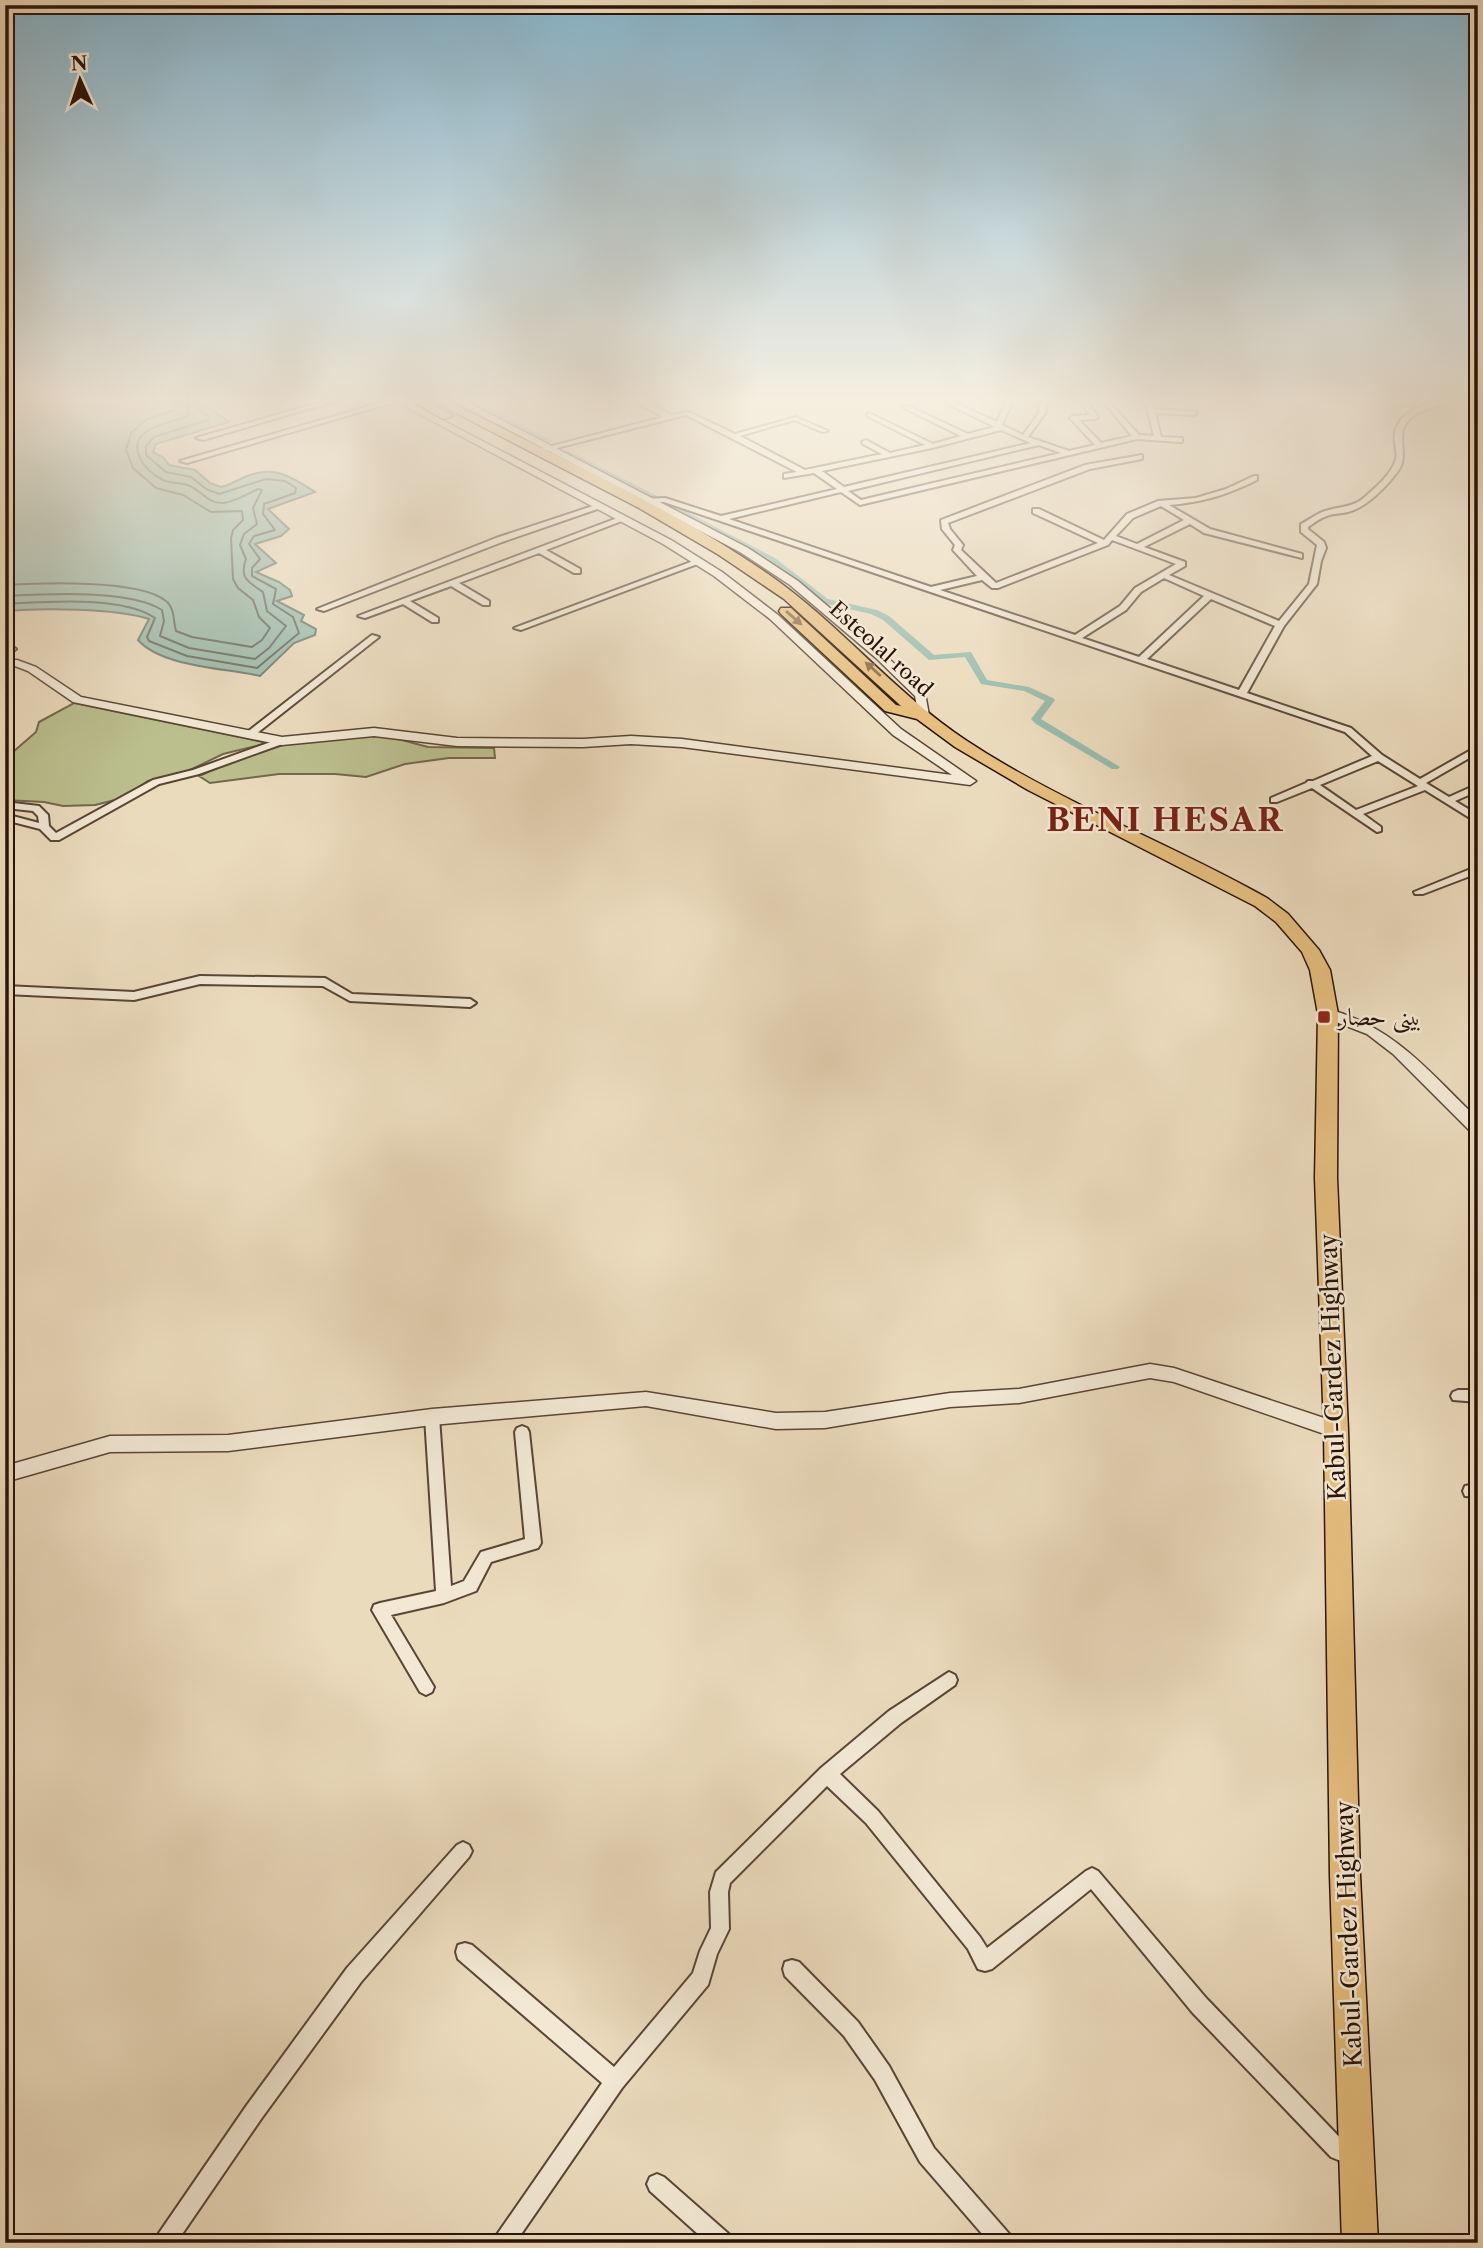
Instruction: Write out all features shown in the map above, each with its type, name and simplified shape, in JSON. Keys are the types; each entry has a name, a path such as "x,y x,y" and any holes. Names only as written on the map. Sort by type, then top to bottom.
{"highway":[{"name":"Esteolal road","path":"616,505 701,550 753,585 791,615 883,711 923,715"},
{"name":"Esteolal road","path":"641,505 765,578 818,620 923,715"},
{"name":"Kabul-Gardez Highway","path":"923,715 959,743 1002,769 1261,902 1282,918 1310,950 1320,970 1328,1014 1326,1178 1336,1430 1345,1875 1360,2243"}],"street":[{"path":"5,817 44,827 55,838 156,782 196,772 282,741 374,732 457,742 583,743 631,740 682,743 970,781 908,740 883,711 774,617 699,562 595,505"},
{"path":"659,505 744,550 803,590 921,695 923,715"},
{"path":"679,505 1348,730 1379,757 1478,820"},
{"path":"719,519 780,505"},
{"path":"984,505 944,522 946,529 959,545 957,550 995,586 1108,540 1130,516 1156,505"},
{"path":"1164,505 1207,531 1299,556"},
{"path":"1241,695 1280,625 1313,584 1317,561 1322,552 1321,544 1308,534 1304,526 1324,514 1348,510 1358,505"},
{"path":"321,609 499,540 599,507"},
{"path":"1036,511 1108,540 1137,547 1182,564 1138,590 1123,608 1076,638"},
{"path":"362,616 623,519"},
{"path":"1137,547 1191,520"},
{"path":"542,551 577,571"},
{"path":"518,628 699,562"},
{"path":"1163,575 1280,625"},
{"path":"933,589 983,577"},
{"path":"453,583 486,603"},
{"path":"1142,659 1210,595"},
{"path":"404,601 435,620"},
{"path":"249,735 375,637"},
{"path":"5,663 17,663 32,669 78,700 282,741"},
{"path":"1355,814 1421,785 1478,750"},
{"path":"1274,800 1379,757"},
{"path":"1311,783 1377,829"},
{"path":"1448,801 1478,787"},
{"path":"5,805 36,808 43,816 44,827"},
{"path":"1419,892 1478,869"},
{"path":"5,990 134,996 200,979 325,982 350,997 470,1003"},
{"path":"1328,1014 1372,1031 1398,1050 1478,1129"},
{"path":"7,1478 110,1444 228,1443 432,1417 646,1399 776,1421 825,1420 950,1400 1020,1396 1160,1371 1336,1430"},
{"path":"1458,1396 1478,1396"},
{"path":"432,1417 444,1596"},
{"path":"426,1687 380,1610 444,1596 470,1586 486,1557 533,1543 522,1432"},
{"path":"503,2243 615,2081 701,1978 709,1951 720,1929 719,1892 722,1878 827,1774 895,1717 949,1680"},
{"path":"827,1774 872,1817 974,1943 985,1962 1091,1877 1199,2005 1338,2150 1358,2158"},
{"path":"164,2243 254,2112 354,1975 463,1852"},
{"path":"465,1952 615,2081"},
{"path":"792,1969 851,2029 882,2073 927,2155 1004,2243"},
{"path":"657,2184 724,2243"}],"green space":[{"path":"74,703 268,743 223,754 188,771 148,781 123,798 95,805 63,806 5,800 5,759 36,732 39,722"},
{"path":"383,735 428,747 494,748 495,758 449,758 405,764 366,777 279,774 210,783 199,776 228,763 291,742"}],"water":[{"path":"5,505 279,505 268,509 289,529 281,536 255,544 276,563 256,572 290,590 292,596 277,601 304,615 301,621 316,629 315,635 294,643 260,676 195,665 162,656 138,640 149,619 135,615 58,609 5,611"}],"waterway":[{"path":"667,505 772,560 825,601 874,612 886,618 932,658 968,654 984,682 1026,689 1050,700 1036,719 1115,767"}],"place":[{"name":"بینی حصار","path":"1324,1017"}],"district":[{"name":"BENI HESAR","path":"1165,820"}]}
